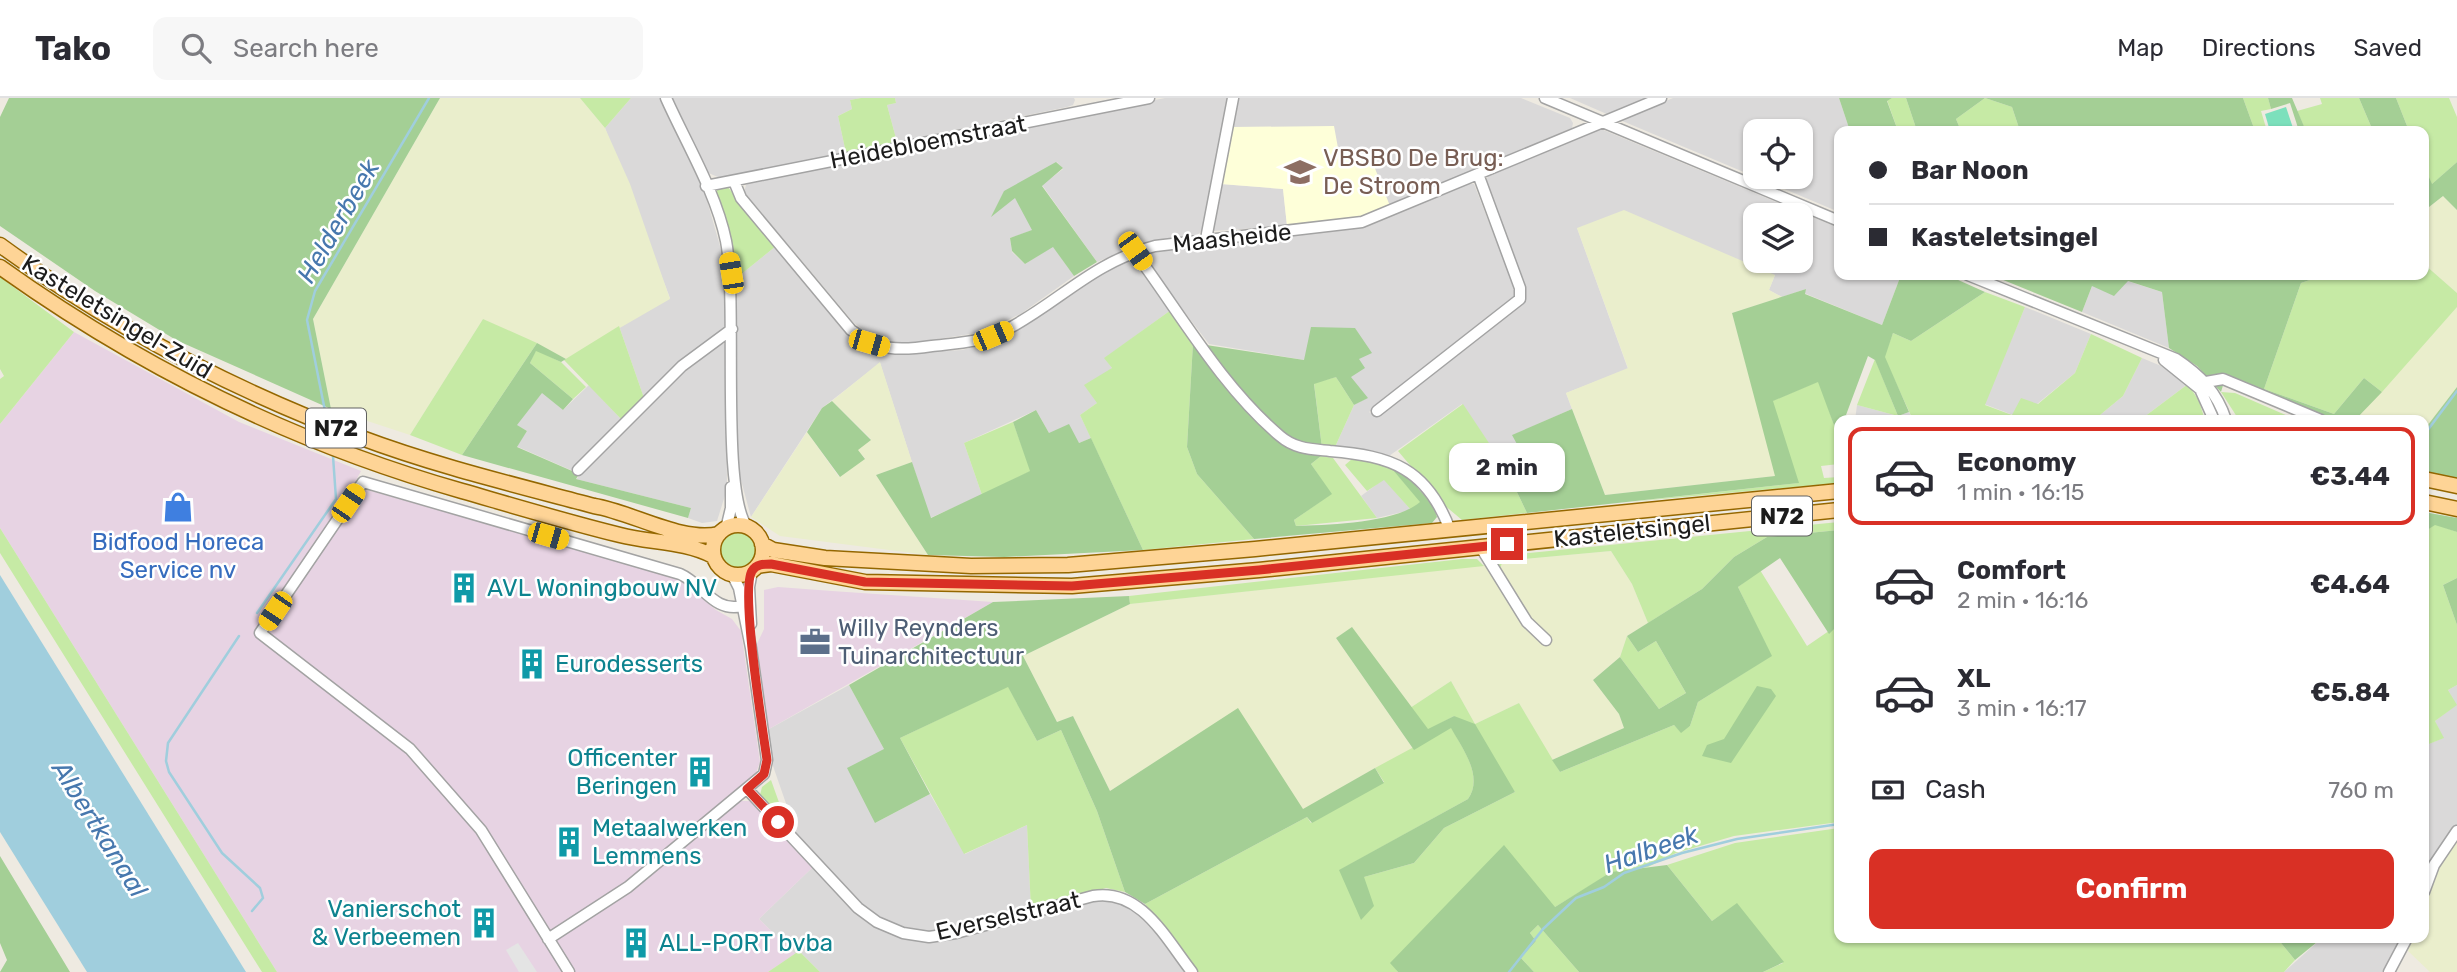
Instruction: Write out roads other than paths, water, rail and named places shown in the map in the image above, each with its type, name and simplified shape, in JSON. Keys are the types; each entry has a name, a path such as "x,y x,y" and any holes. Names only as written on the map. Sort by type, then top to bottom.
{"main road":[{"name":"Kasteletsingel-Zuid","path":"0,245 49,281 159,348 264,399 360,438 434,462 594,506 620,510 660,526 705,536 723,531"},
{"name":"Kasteletsingel-Zuid","path":"0,267 104,336 159,368 320,442 406,475 623,536 695,548 713,556"},
{"path":"2429,480 2457,486"},
{"name":"Kasteletsingel","path":"762,544 773,550 825,558 1020,566 1116,562 1834,492"},
{"path":"2429,503 2457,509"},
{"name":"Kasteletsingel","path":"754,568 771,564 865,582 1072,586 1259,570 1834,511"},
{"name":"N72","path":"723,531 747,527"},
{"path":"747,527 762,544 754,568"},
{"path":"713,556 714,541 723,531"},
{"name":"N72","path":"713,556 718,564 732,574 754,568"}],"street":[{"path":"666,98 706,186 725,239 731,273 733,463 741,516 747,527"},
{"path":"1079,98 1081,111"},
{"name":"Heidebloemstraat","path":"706,186 1149,98"},
{"path":"1206,239 1233,98"},
{"path":"1545,98 1834,219"},
{"name":"Maasheide","path":"734,181 741,198 851,330 869,343 907,349 993,336 1027,318 1086,275 1135,251 1206,239 1362,222 1661,98"},
{"path":"1377,411 1520,299 1520,288 1478,174"},
{"path":"1135,251 1243,399 1280,437 1300,448 1342,452 1401,464 1437,502 1450,530"},
{"path":"1980,280 2149,351 2176,359 2206,383 2223,415"},
{"path":"579,470 682,366 732,329"},
{"path":"2149,351 2191,380 2205,398 2212,415"},
{"path":"2206,383 2223,379 2308,415"},
{"path":"723,531 733,463"},
{"path":"569,972 481,830 410,749 260,633 363,482 680,574 700,586 718,605 730,608 742,606"},
{"path":"1480,547 1527,622 1546,640"},
{"path":"751,648 749,587 754,568"},
{"path":"548,939 628,887 764,774 767,760 751,648 739,588 732,574"},
{"name":"Everselstraat","path":"747,789 858,908 889,928 916,936 943,936 1093,896 1110,895 1127,899 1142,909 1192,972"},
{"path":"2429,878 2434,865 2457,831"},
{"path":"2389,972 2404,943"}],"water":[{"name":"Albertkanaal","path":"0,575 246,972 87,972 0,832"}],"waterway":[{"name":"Helderbeek","path":"325,411 307,320 315,291 429,98"},
{"name":"Halbeek","path":"2429,428 2457,391"},
{"name":"Helderbeek","path":"257,613 336,499 333,456"},
{"name":"Helderbeek","path":"239,636 168,743 166,761 169,772 222,853 260,888 263,898 252,911"},
{"name":"Halbeek","path":"1509,972 1543,929 1576,898 1604,887 1624,873 1682,853 1737,839 1834,825"}],"place":[{"name":"VBSBO De Brug: De Stroom","path":"1300,172"},
{"name":"Bidfood Horeca Service nv","path":"178,507"},
{"name":"AVL Woningbouw NV","path":"464,588"},
{"name":"Willy Reynders Tuinarchitectuur","path":"815,642"},
{"name":"Eurodesserts","path":"532,664"},
{"name":"Officenter Beringen","path":"700,772"},
{"name":"Metaalwerken Lemmens","path":"569,842"},
{"name":"Vanierschot & Verbeemen","path":"484,923"},
{"name":"ALL-PORT bvba","path":"636,943"}]}
